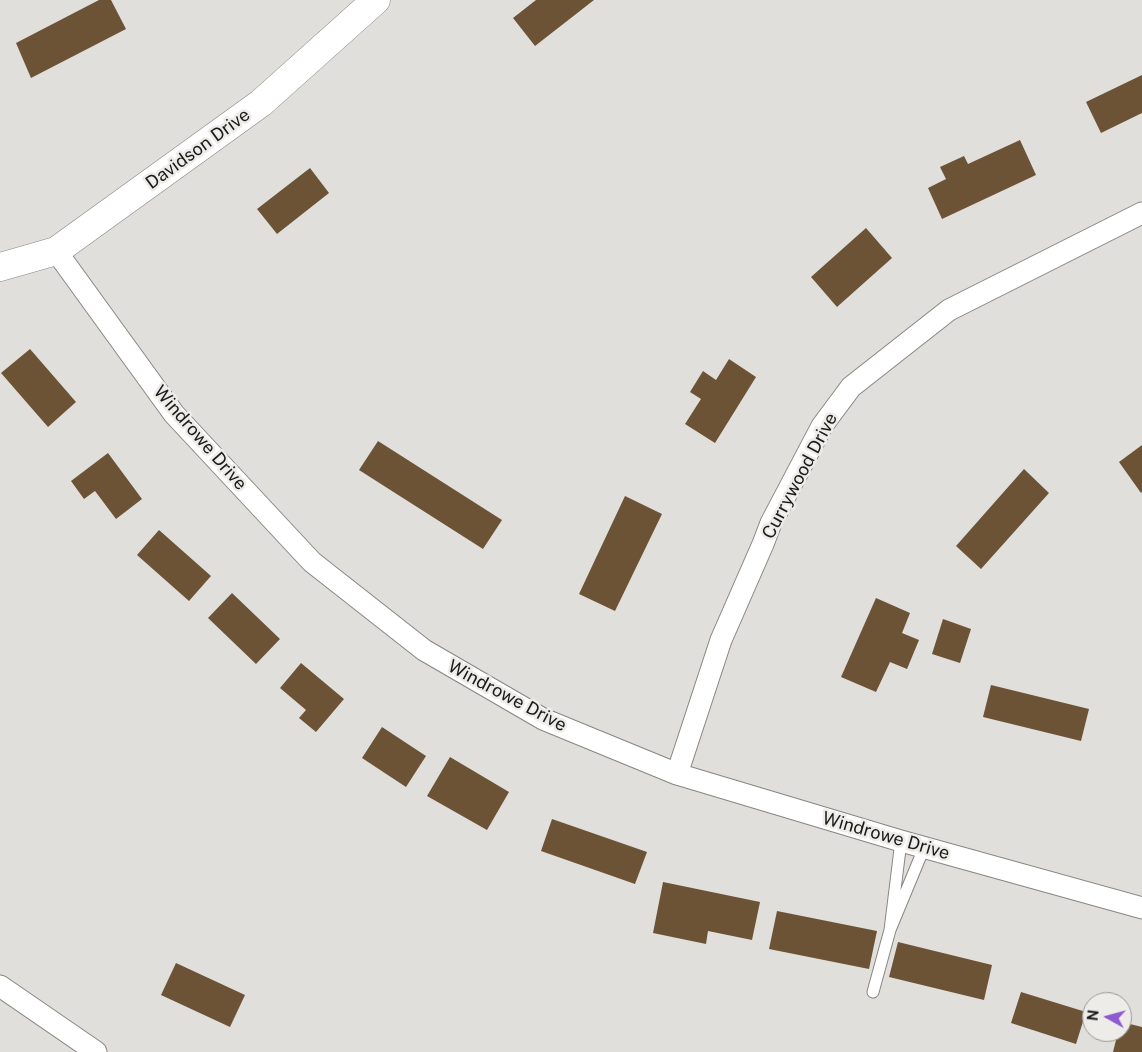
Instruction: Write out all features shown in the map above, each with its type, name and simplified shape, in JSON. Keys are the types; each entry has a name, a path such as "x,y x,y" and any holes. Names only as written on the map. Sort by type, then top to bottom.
{"street":[{"name":"Davidson Drive","path":"0,266 56,251 261,103 376,0"},
{"name":"Currywood Drive","path":"676,774 721,640 764,544 771,523 822,426 851,387 949,310 1142,213"},
{"name":"Windrowe Drive","path":"56,251 174,414 312,562 432,655 543,719 676,774 924,848 1142,908"},
{"path":"0,986 96,1052"}],"lane":[{"path":"890,930 901,841"},
{"path":"872,992 890,930 924,848"}],"building":[{"path":"99,0 111,0 126,29 31,78 16,43"},
{"path":"536,0 594,0 535,46 513,18"},
{"path":"1142,75 1142,113 1101,133 1086,102"},
{"path":"1020,140 1036,175 942,219 928,188 946,179 940,167 964,156 968,164"},
{"path":"310,168 329,193 277,234 257,209"},
{"path":"866,228 892,258 837,307 811,277"},
{"path":"30,349 76,402 48,427 1,373"},
{"path":"729,359 756,377 715,443 685,424 701,399 690,392 703,371 716,380"},
{"path":"378,441 502,520 483,549 359,470"},
{"path":"1142,445 1142,492 1141,493 1119,462"},
{"path":"108,453 142,499 116,519 95,491 84,499 71,481"},
{"path":"1024,469 1049,493 981,569 956,546"},
{"path":"625,496 662,514 615,611 579,594"},
{"path":"159,530 211,576 189,601 137,555"},
{"path":"232,593 280,639 256,664 208,618"},
{"path":"876,598 910,613 902,633 919,640 907,669 890,662 876,692 841,677"},
{"path":"943,619 971,629 960,663 932,654"},
{"path":"301,663 344,699 316,732 299,718 306,710 280,688"},
{"path":"991,685 1089,709 1081,741 983,717"},
{"path":"382,727 426,756 406,787 362,758"},
{"path":"450,757 509,792 487,830 427,796"},
{"path":"552,819 647,852 635,884 541,851"},
{"path":"663,882 760,902 752,940 708,931 706,944 653,933"},
{"path":"777,911 877,931 869,969 769,949"},
{"path":"898,942 992,965 984,1000 889,977"},
{"path":"176,963 245,995 230,1027 161,995"},
{"path":"1021,992 1082,1011 1082,1025 1076,1044 1011,1023"},
{"path":"1132,1024 1142,1027 1142,1052 1113,1052 1116,1042 1132,1042"}]}
